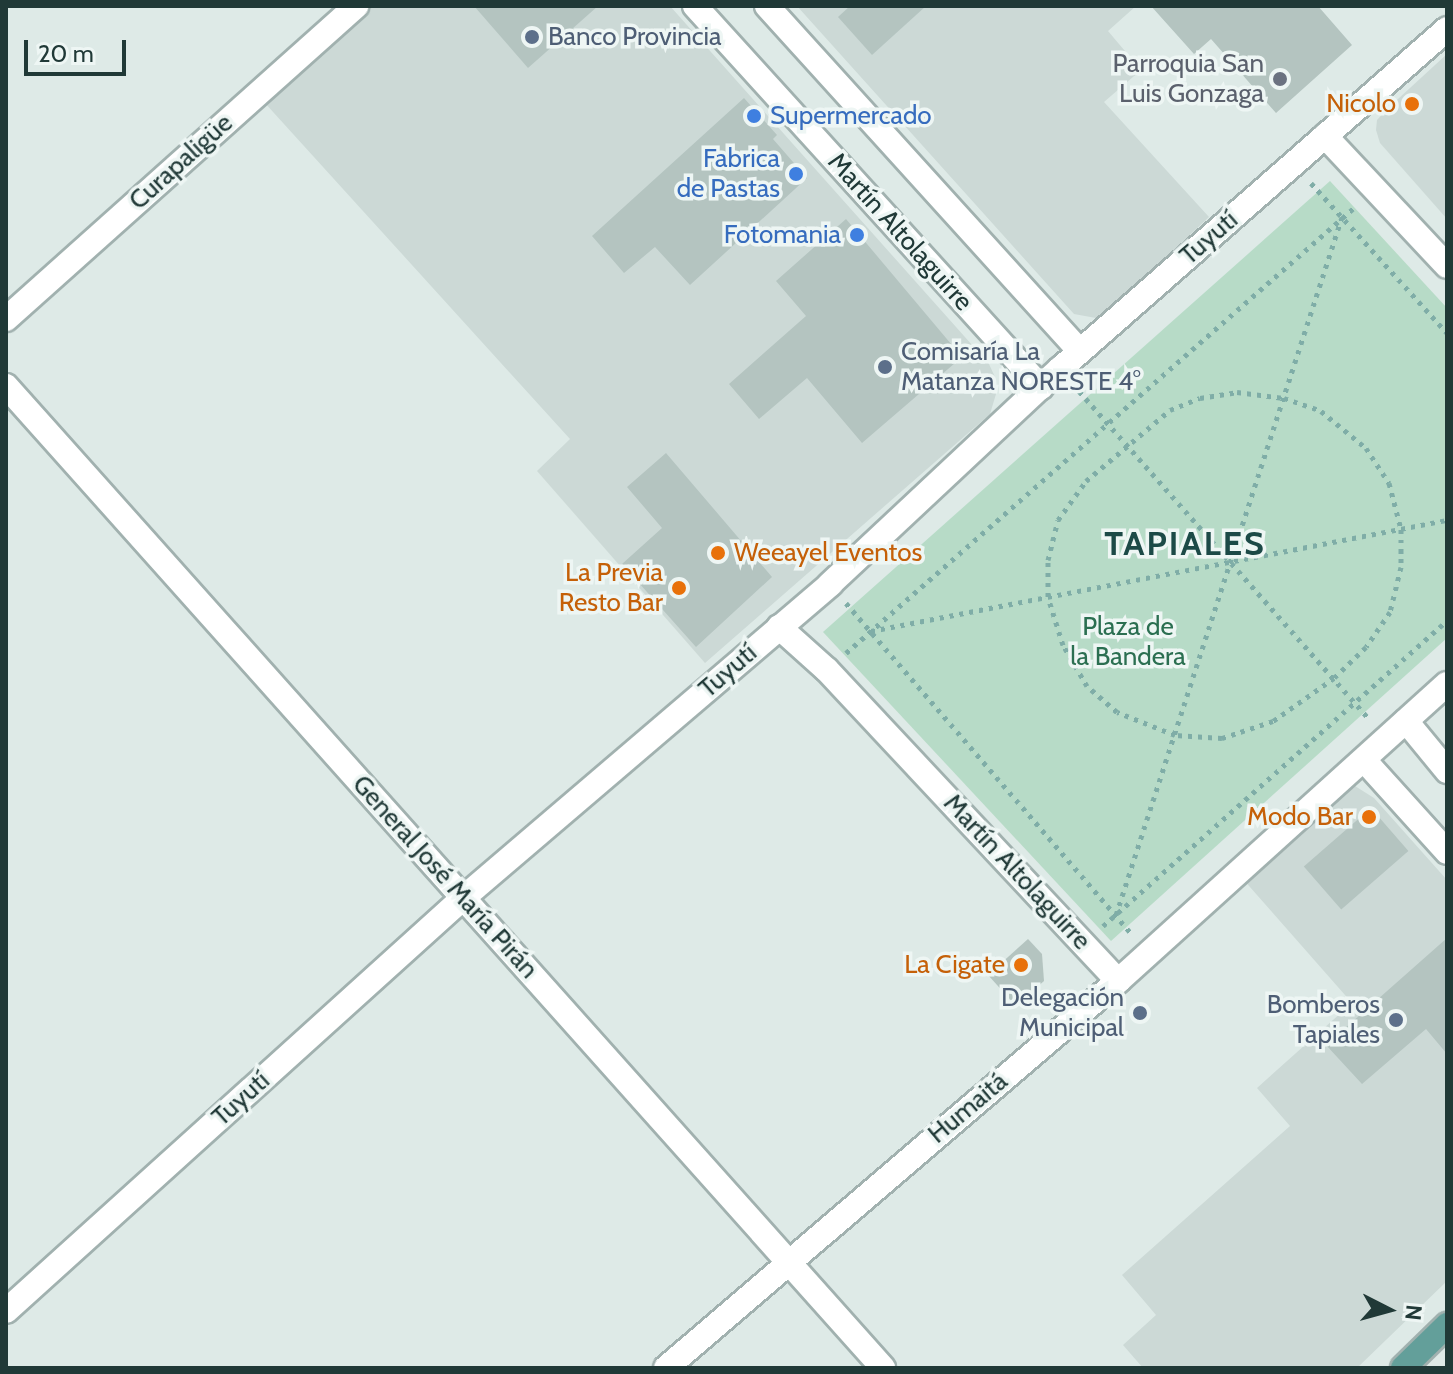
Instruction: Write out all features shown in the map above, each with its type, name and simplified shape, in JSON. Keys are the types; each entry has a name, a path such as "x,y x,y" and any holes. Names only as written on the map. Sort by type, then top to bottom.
{"main road":[{"path":"1403,1368 1447,1325"}],"street":[{"name":"Curapaligüe","path":"6,319 356,6"},
{"name":"Martín Altolaguirre","path":"695,6 1041,387"},
{"name":"Martín Altolaguirre","path":"767,6 1080,351"},
{"name":"Tuyutí","path":"6,1311 463,898 830,584 1080,351 1447,29"},
{"path":"1325,136 1447,266"},
{"name":"General José María Pirán","path":"6,386 883,1368"},
{"name":"Martín Altolaguirre","path":"779,627 827,670 1118,981"},
{"name":"Humaitá","path":"666,1368 788,1260 1118,981 1447,684"},
{"path":"1406,721 1447,771"},
{"path":"1364,760 1447,852"}],"path":[{"path":"1293,164 1447,333"},
{"path":"827,670 1374,189"},
{"path":"1116,915 1342,217"},
{"path":"1060,369 1387,738"},
{"path":"1237,392 1284,398 1321,411 1366,448 1389,483 1401,529 1401,567 1390,612 1366,647 1334,678 1273,721 1222,738 1175,735 1117,712 1087,686 1063,645 1048,597 1048,560 1058,520 1086,481 1170,410 1200,398 1237,392"},
{"path":"870,631 1447,520"},
{"path":"830,584 1149,953"},
{"path":"1084,942 1447,621"}],"shaded area":[{"path":"368,6 670,6 989,364 995,377 996,394 990,414 705,663 537,471 570,439 264,102"},
{"path":"797,6 1136,6 1108,31 1141,70 1104,102 1209,217 1107,313 1096,318 1074,314"},
{"path":"1447,54 1447,219 1380,143 1376,130 1377,120 1386,110"},
{"path":"1355,786 1374,798 1447,880 1447,1281 1357,1368 1143,1368 1123,1345 1156,1315 1122,1275 1290,1126 1257,1088 1352,1003 1242,878 1346,788"}],"green space":[{"name":"Plaza de la Bandera","path":"1330,181 1447,308 1447,638 1111,941 823,632"}],"building":[{"name":"Banco Provincia","path":"474,6 598,6 528,68"},
{"path":"850,6 926,6 872,55 838,17"},
{"name":"Parroquia San Luis Gonzaga","path":"1151,6 1318,6 1352,45 1276,113 1211,39 1194,54"},
{"path":"744,98 777,135 773,139 807,178 690,285 655,247 624,273 592,236"},
{"path":"846,219 962,357 862,443 807,378 759,419 729,384 806,316 776,281"},
{"path":"666,453 772,577 696,647 622,564 662,528 627,487"},
{"path":"1371,808 1408,851 1341,909 1304,866"},
{"name":"Bomberos Tapiales","path":"1447,938 1447,1054 1426,1029 1362,1084 1326,1045"},
{"name":"La Cigate","path":"1028,939 1042,954 1044,981 1016,1006 988,975"}],"place":[{"name":"Banco Provincia","path":"532,37"},
{"name":"Parroquia San Luis Gonzaga","path":"1280,79"},
{"name":"Nicolo","path":"1412,104"},
{"name":"Supermercado","path":"754,116"},
{"name":"Fabrica de Pastas","path":"796,174"},
{"name":"Fotomania","path":"857,235"},
{"name":"Comisaría La Matanza NORESTE 4°","path":"885,367"},
{"name":"Weeayel Eventos","path":"718,553"},
{"name":"La Previa Resto Bar","path":"679,588"},
{"name":"Modo Bar","path":"1369,817"},
{"name":"La Cigate","path":"1021,965"},
{"name":"Delegación Municipal","path":"1140,1013"},
{"name":"Bomberos Tapiales","path":"1396,1020"}],"district":[{"name":"TAPIALES","path":"1185,544"}]}
